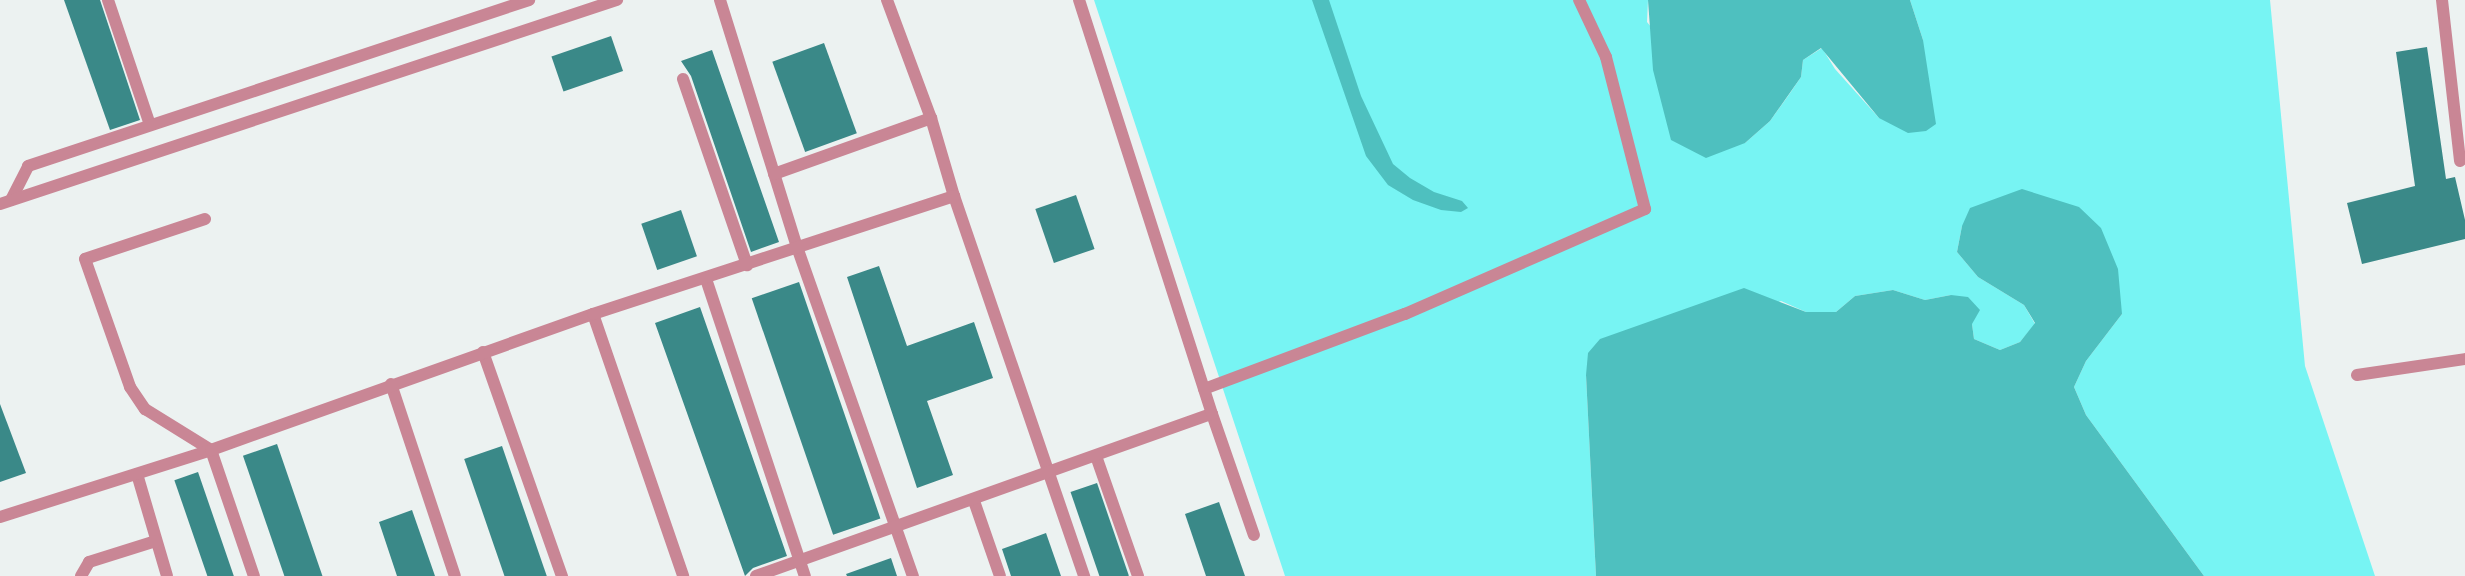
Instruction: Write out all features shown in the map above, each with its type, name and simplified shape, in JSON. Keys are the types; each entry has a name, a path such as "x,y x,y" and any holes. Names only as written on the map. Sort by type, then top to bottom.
{"street":[{"path":"108,0 150,125"},
{"path":"6,202 28,166 529,0"},
{"path":"6,202 617,0"},
{"path":"720,0 797,247 913,576"},
{"path":"888,0 931,118 954,196 1084,576"},
{"path":"1079,0 1212,414 1254,535"},
{"path":"1204,389 1405,314 1646,210 1606,57 1579,0"},
{"path":"2442,0 2460,161"},
{"path":"683,79 747,265"},
{"path":"774,174 931,118"},
{"path":"0,517 211,450 391,384 592,314 706,279 954,196"},
{"path":"206,219 85,259 130,387 145,409 211,450 254,576"},
{"path":"706,279 805,576"},
{"path":"592,314 683,576"},
{"path":"483,352 562,576"},
{"path":"2356,375 2465,359"},
{"path":"391,384 455,576"},
{"path":"756,576 896,528 1212,414"},
{"path":"1096,456 1138,576"},
{"path":"137,474 167,576"},
{"path":"974,500 1000,576"},
{"path":"81,576 90,562 156,541"}],"shaded area":[{"path":"1094,0 1648,0 1647,22 1745,143 1770,121 1788,96 1801,77 1803,60 1822,48 1835,69 1879,118 1923,40 1910,0 2270,0 2305,366 2375,576 2204,576 2086,415 2074,387 2086,361 2122,314 1962,226 1957,252 1978,277 2024,305 2035,324 2020,342 2000,350 1974,339 1972,324 1951,295 1925,300 1893,290 1855,296 1836,312 1806,312 1781,301 1586,375 1596,576 1285,576"},
{"path":"1312,0 1329,0 1361,96 1393,164 1410,178 1434,192 1462,201 1468,208 1461,212 1441,210 1413,200 1388,185 1366,156"},
{"path":"1648,0 1910,0 1923,40 1936,124 1926,131 1908,133 1879,118 1821,48 1803,60 1801,77 1770,121 1745,143 1706,158 1671,140 1653,70"},
{"path":"2022,189 2079,207 2101,228 2118,269 2122,314 2086,361 2074,387 2086,415 2204,576 1596,576 1586,375 1588,353 1600,339 1744,288 1806,312 1836,312 1855,296 1893,290 1925,300 1951,295 1968,297 1980,310 1972,324 1974,339 2000,350 2020,342 2035,323 2024,305 1978,277 1957,252 1962,226 1970,208"}],"building":[{"path":"64,0 100,0 140,120 110,130"},
{"path":"611,36 623,71 563,91 551,57"},
{"path":"824,43 857,133 805,152 772,62"},
{"path":"2427,47 2446,179 2455,177 2465,220 2465,239 2362,264 2347,203 2415,186 2396,52"},
{"path":"712,50 779,242 751,252 691,76 681,61"},
{"path":"1076,195 1095,249 1054,263 1035,209"},
{"path":"681,210 697,256 657,270 641,224"},
{"path":"879,266 907,346 974,322 993,378 927,401 953,475 917,488 847,277"},
{"path":"799,282 880,518 833,535 752,298"},
{"path":"700,307 787,556 753,568 745,576 655,323"},
{"path":"0,404 26,473 0,482"},
{"path":"277,444 322,576 284,576 243,456"},
{"path":"502,446 547,576 504,576 464,459"},
{"path":"198,472 234,576 207,576 174,480"},
{"path":"1097,483 1129,576 1099,576 1071,492"},
{"path":"1219,502 1245,576 1206,576 1185,514"},
{"path":"412,510 435,576 397,576 379,522"},
{"path":"1046,533 1061,576 1011,576 1002,549"},
{"path":"891,558 897,576 847,576 846,574"}]}
